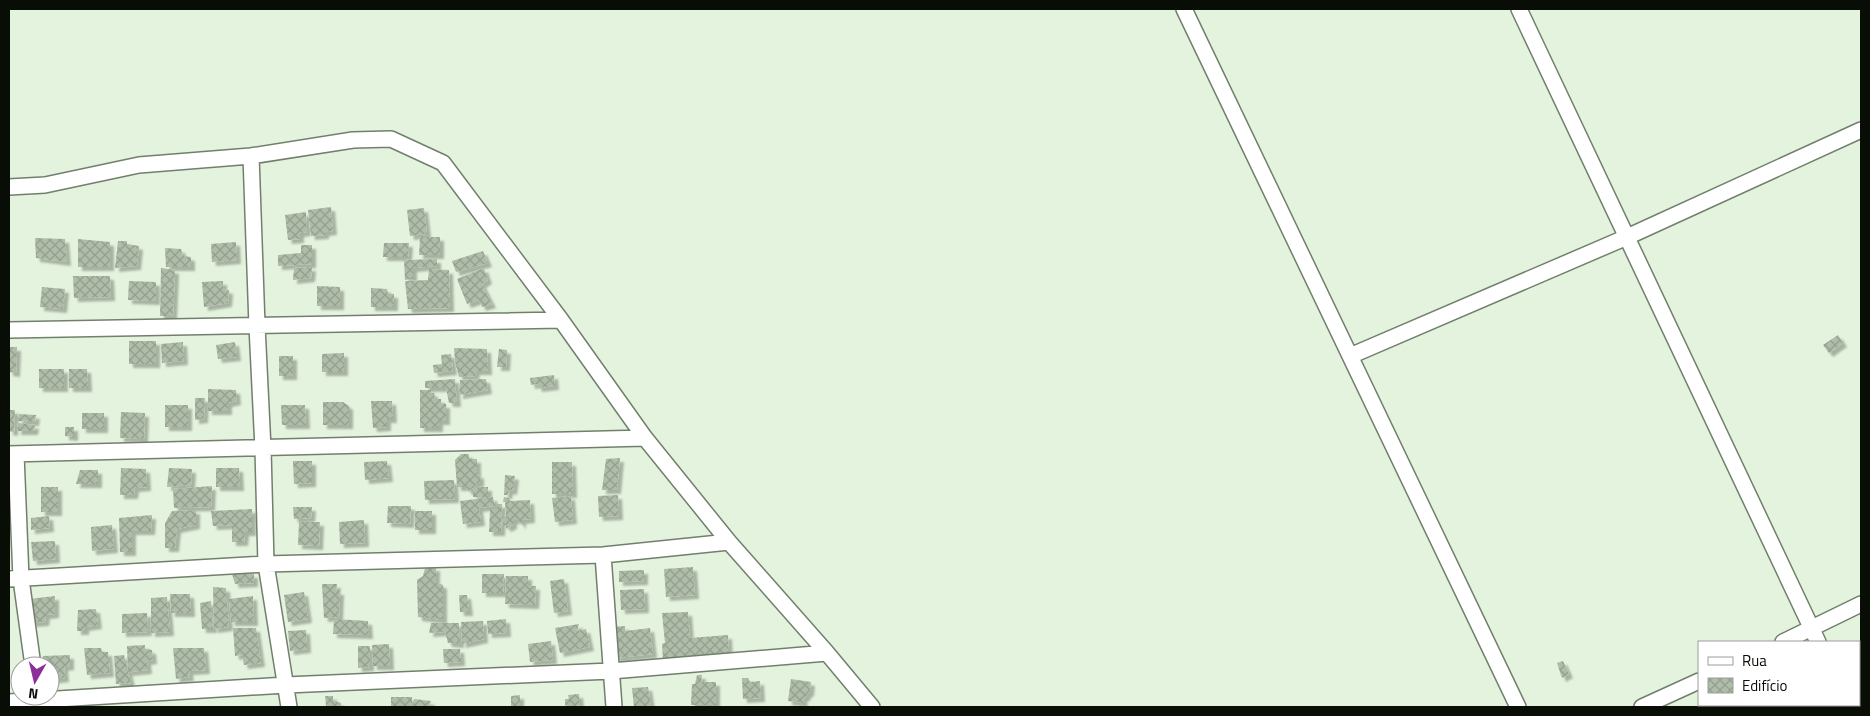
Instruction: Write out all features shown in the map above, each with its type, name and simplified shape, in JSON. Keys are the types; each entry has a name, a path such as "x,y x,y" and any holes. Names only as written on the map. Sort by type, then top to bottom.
{"street":[{"path":"1184,9 1518,707"},
{"path":"1519,9 1815,636"},
{"path":"1350,356 1627,237 1861,130"},
{"path":"9,187 45,185 139,165 251,156 353,140 391,139 443,163 561,320 645,438 729,542 827,652 872,707"},
{"path":"251,156 257,326 264,449 266,564 289,707"},
{"path":"9,330 561,320"},
{"path":"30,656 15,579 12,454 645,438"},
{"path":"15,579 266,564 603,555 729,542"},
{"path":"603,555 614,707"},
{"path":"1788,641 1815,636 1861,604"},
{"path":"60,700 286,685 611,671 827,652"},
{"path":"1642,707 1698,681"}],"building":[{"path":"331,207 333,231 325,232 325,235 311,236 308,210"},
{"path":"424,208 427,234 410,236 407,210"},
{"path":"306,212 307,232 300,233 300,239 288,240 285,215"},
{"path":"420,237 440,237 440,255 419,255"},
{"path":"35,238 65,239 67,262 36,258"},
{"path":"78,239 110,242 110,267 78,267"},
{"path":"118,241 127,241 127,244 139,246 137,266 115,268"},
{"path":"236,242 237,260 212,262 211,244"},
{"path":"384,243 409,243 408,257 383,257"},
{"path":"301,245 312,245 312,264 278,266 278,255 301,253"},
{"path":"165,248 181,249 183,256 191,257 191,267 166,267"},
{"path":"483,251 488,263 456,272 452,261"},
{"path":"437,259 437,266 413,268 413,279 405,280 404,260"},
{"path":"312,267 311,278 293,280 294,268"},
{"path":"161,268 175,270 173,316 160,316"},
{"path":"484,268 488,280 482,284 492,304 482,307 479,300 467,304 457,279"},
{"path":"429,269 449,270 450,308 408,309 405,281 428,280"},
{"path":"73,276 110,276 111,297 74,298"},
{"path":"129,281 156,282 156,301 128,300"},
{"path":"223,281 223,289 229,290 228,303 204,307 202,282"},
{"path":"317,286 340,287 340,306 317,306"},
{"path":"42,287 65,289 63,309 40,307"},
{"path":"371,288 387,289 388,294 394,294 394,307 371,307"},
{"path":"1838,335 1843,343 1829,353 1823,345"},
{"path":"129,341 156,341 156,364 129,364"},
{"path":"183,342 184,361 162,363 161,344"},
{"path":"235,342 237,357 218,359 216,345"},
{"path":"9,347 17,347 16,373 9,372"},
{"path":"454,348 487,349 488,371 476,371 475,376 459,377"},
{"path":"499,349 507,350 506,367 497,367"},
{"path":"344,353 344,372 322,372 322,354"},
{"path":"451,354 453,371 434,373 433,365 442,364 441,355"},
{"path":"279,356 293,356 293,376 279,376"},
{"path":"39,369 64,369 64,388 39,388"},
{"path":"69,369 87,369 88,388 69,388"},
{"path":"554,375 555,386 538,388 537,384 531,385 530,378"},
{"path":"455,379 457,403 449,403 446,388 425,388 425,381"},
{"path":"486,379 488,390 459,395 460,380"},
{"path":"208,389 236,390 237,401 228,403 228,411 208,411"},
{"path":"420,390 431,390 431,393 434,393 434,399 441,399 441,404 446,404 446,421 439,421 439,428 420,428"},
{"path":"195,398 205,398 204,419 195,420"},
{"path":"371,401 392,401 393,419 387,419 387,427 373,428"},
{"path":"323,402 343,402 349,406 349,425 323,425"},
{"path":"165,405 188,405 188,427 165,427"},
{"path":"281,405 305,405 306,425 282,425"},
{"path":"9,410 15,410 14,432 9,431"},
{"path":"121,412 145,413 144,439 120,438"},
{"path":"82,413 104,413 104,429 82,429"},
{"path":"19,414 36,415 35,422 18,421"},
{"path":"18,423 35,425 34,431 17,431"},
{"path":"65,427 74,427 74,437 65,436"},
{"path":"461,454 469,454 469,459 477,459 477,475 480,474 480,483 476,483 475,487 468,491 466,487 457,487 455,460"},
{"path":"620,458 617,490 602,490 606,459"},
{"path":"293,461 312,461 312,483 294,484"},
{"path":"387,461 389,478 365,480 364,462"},
{"path":"552,462 572,462 573,494 552,494"},
{"path":"121,468 146,469 147,487 135,488 134,495 120,495"},
{"path":"169,468 192,469 191,485 167,487"},
{"path":"216,468 239,468 240,487 216,487"},
{"path":"80,470 98,470 98,484 76,484"},
{"path":"505,475 515,476 513,491 509,490 508,495 504,495"},
{"path":"454,480 455,499 425,500 424,481"},
{"path":"212,486 211,507 174,508 173,489"},
{"path":"41,487 58,487 58,512 41,512"},
{"path":"479,487 488,487 488,498 473,497 473,490"},
{"path":"618,495 619,516 599,517 598,496"},
{"path":"571,496 573,520 555,522 552,498"},
{"path":"493,497 495,506 479,508 481,522 463,524 460,501"},
{"path":"504,497 509,498 510,501 530,500 531,519 522,520 522,525 518,520 513,520 513,526 511,525 506,528 506,525 503,525 502,517 506,517"},
{"path":"497,504 502,504 501,532 489,532 490,509 497,509"},
{"path":"388,506 411,506 410,524 387,523"},
{"path":"293,507 312,507 311,518 294,519"},
{"path":"252,509 252,532 245,532 244,542 232,542 232,525 213,526 211,511"},
{"path":"196,510 196,525 177,529 175,548 165,548 165,523 172,511"},
{"path":"415,511 432,511 432,530 415,530"},
{"path":"152,515 151,531 132,531 132,552 120,552 119,518"},
{"path":"49,516 50,528 31,530 31,518"},
{"path":"364,520 365,543 340,544 339,522"},
{"path":"299,522 320,522 319,546 298,545"},
{"path":"112,525 114,549 92,551 91,527"},
{"path":"55,541 56,559 33,561 31,542"},
{"path":"436,567 436,582 443,585 443,620 418,617 417,580 423,576 425,568"},
{"path":"693,567 695,595 666,597 664,569"},
{"path":"644,570 644,581 619,582 619,571"},
{"path":"232,574 254,574 254,583 235,584"},
{"path":"482,574 504,574 503,593 482,593"},
{"path":"506,576 528,576 528,586 536,586 535,605 505,604"},
{"path":"564,579 568,611 554,613 550,581"},
{"path":"322,584 337,584 336,591 340,591 339,617 324,618"},
{"path":"213,587 226,588 229,627 214,629"},
{"path":"644,589 645,609 621,610 620,590"},
{"path":"304,592 308,619 288,622 284,595"},
{"path":"170,594 190,594 191,613 171,613"},
{"path":"459,595 467,595 469,612 460,612"},
{"path":"55,596 55,614 46,615 45,622 32,623 29,599"},
{"path":"253,596 254,622 231,622 229,599"},
{"path":"167,597 170,632 151,633 151,598"},
{"path":"211,601 213,629 202,629 200,603"},
{"path":"96,609 98,625 85,627 85,631 77,631 78,610"},
{"path":"688,612 690,638 728,635 729,655 663,660 662,644 665,643 662,613"},
{"path":"147,613 148,632 122,633 122,614"},
{"path":"334,619 368,621 369,635 333,634"},
{"path":"506,619 507,633 488,634 487,621"},
{"path":"483,621 484,639 462,644 461,622"},
{"path":"431,623 459,623 460,644 448,643 445,632 429,633"},
{"path":"579,624 577,631 586,629 590,647 560,653 555,628"},
{"path":"625,626 625,631 650,628 653,654 616,658 612,627"},
{"path":"233,628 256,628 261,663 244,665 242,655 235,656"},
{"path":"306,630 307,649 290,651 288,631"},
{"path":"551,641 553,660 530,662 528,644"},
{"path":"389,644 390,666 373,666 372,645"},
{"path":"145,645 145,649 152,650 153,660 147,661 148,670 128,672 127,646"},
{"path":"358,646 370,646 370,667 358,668"},
{"path":"84,648 101,648 102,652 108,652 110,673 87,675"},
{"path":"173,648 204,648 206,670 189,671 190,677 176,679"},
{"path":"443,649 460,649 461,662 444,663"},
{"path":"70,655 70,666 64,667 65,678 60,679 60,656 43,656"},
{"path":"124,655 131,683 116,684 114,656"},
{"path":"1563,661 1569,674 1562,678 1557,663"},
{"path":"697,675 702,675 701,682 716,682 716,705 691,705 692,684 695,684"},
{"path":"742,678 748,678 750,682 760,681 761,698 743,699"},
{"path":"791,679 811,682 810,692 803,698 804,703 788,701"},
{"path":"648,687 651,706 634,707 632,688"},
{"path":"579,694 580,705 570,707 565,705 565,699 569,699 568,695"},
{"path":"520,695 520,707 511,707 511,696"},
{"path":"325,696 333,696 333,700 341,703 341,707 326,706"},
{"path":"391,697 412,697 412,707 391,707"},
{"path":"414,699 431,701 429,707 414,707"}]}
